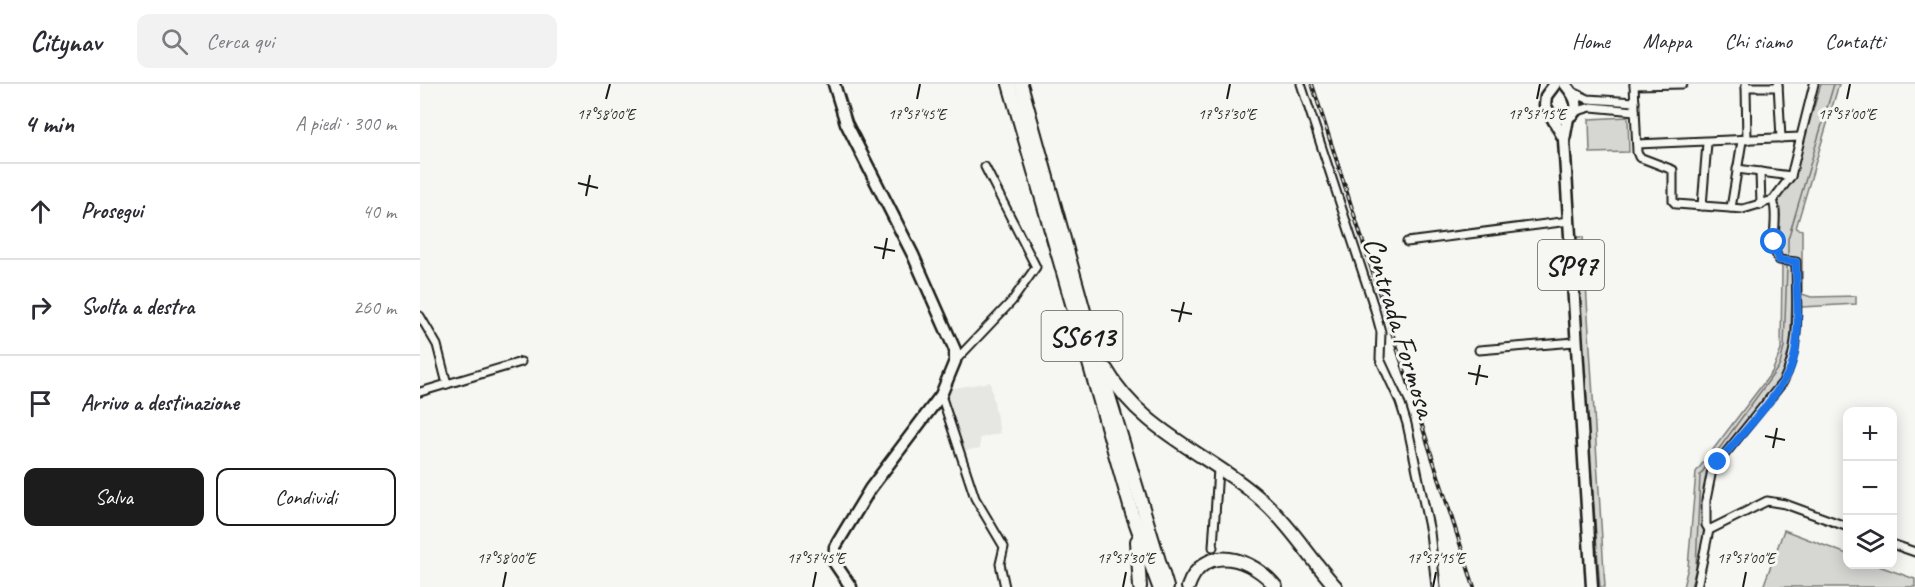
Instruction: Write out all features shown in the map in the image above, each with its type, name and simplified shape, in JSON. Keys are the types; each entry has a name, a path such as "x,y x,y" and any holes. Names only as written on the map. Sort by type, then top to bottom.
{"highway":[{"name":"SS613","path":"1009,84 1132,513 1159,587"},
{"name":"SS613","path":"1021,84 1094,347 1167,587"},
{"path":"1094,347 1131,406 1266,503 1336,587"},
{"path":"1132,513 1140,587"},
{"path":"1188,587 1203,566 1221,558 1238,559 1256,567 1276,587"},
{"path":"1319,569 1329,587"}],"main road":[{"path":"834,84 846,123 890,215 927,284 955,350 956,361 941,395 870,489 836,547 834,562 851,587"},
{"path":"1554,87 1569,88 1577,99 1571,115 1552,117 1545,105 1546,96 1554,87"},
{"name":"SP97","path":"1571,115 1564,140 1592,587"},
{"name":"SP97","path":"1552,117 1564,140"}],"street":[{"name":"Contrada Formosa","path":"1300,84 1374,310 1380,332 1380,359 1407,424 1430,532 1436,587"},
{"path":"1683,84 1634,85 1637,144 1640,157 1673,170 1672,195 1676,204 1731,208 1761,205 1773,200 1791,176 1814,84"},
{"path":"1731,208 1737,169 1745,140 1746,86 1778,86 1780,138"},
{"path":"1569,88 1588,99 1635,102"},
{"path":"1571,115 1591,107 1635,111"},
{"path":"1637,144 1707,143 1800,137"},
{"path":"1702,206 1707,143"},
{"path":"956,361 1012,301 1036,267 986,167"},
{"path":"1737,169 1791,176"},
{"path":"1760,172 1761,205"},
{"path":"1697,587 1709,530 1706,525 1706,500 1712,470 1783,382 1791,366 1796,329 1796,262 1784,262 1775,254 1776,219 1773,200"},
{"path":"1407,242 1569,221"},
{"path":"420,316 437,345 447,384"},
{"path":"1479,350 1575,342"},
{"path":"420,392 521,362"},
{"path":"941,395 975,498 1004,547 1000,568 1005,587"},
{"path":"1213,547 1218,469"},
{"path":"1709,530 1767,501 1780,502 1843,525"},
{"path":"1897,545 1915,552"}],"shaded area":[{"path":"1821,84 1839,84 1796,228 1802,230 1802,294 1811,297 1856,296 1856,304 1802,307 1799,305 1797,260 1782,259 1777,251 1776,202 1793,176"},
{"path":"1628,117 1629,152 1590,153 1589,119"},
{"path":"1772,205 1776,258 1793,264 1790,358 1782,377 1717,461 1705,490 1703,547 1695,587 1683,587 1688,567 1696,472 1772,372 1781,350 1782,267 1773,254"},
{"path":"1573,237 1583,237 1605,587 1600,587"},
{"path":"990,382 1000,433 980,438 980,448 962,451 946,398 949,389"},
{"path":"1784,530 1843,552 1843,569 1887,569 1915,579 1915,587 1763,587"}],"waterway":[{"path":"1788,256 1788,239 1834,84"},
{"path":"1691,587 1696,568 1700,475 1780,365 1784,347 1787,267"}],"railway":[{"path":"1312,84 1474,587"}],"route":[{"path":"1718,462 1783,382 1791,366 1796,347 1796,262 1779,260 1775,254 1774,242"}]}
